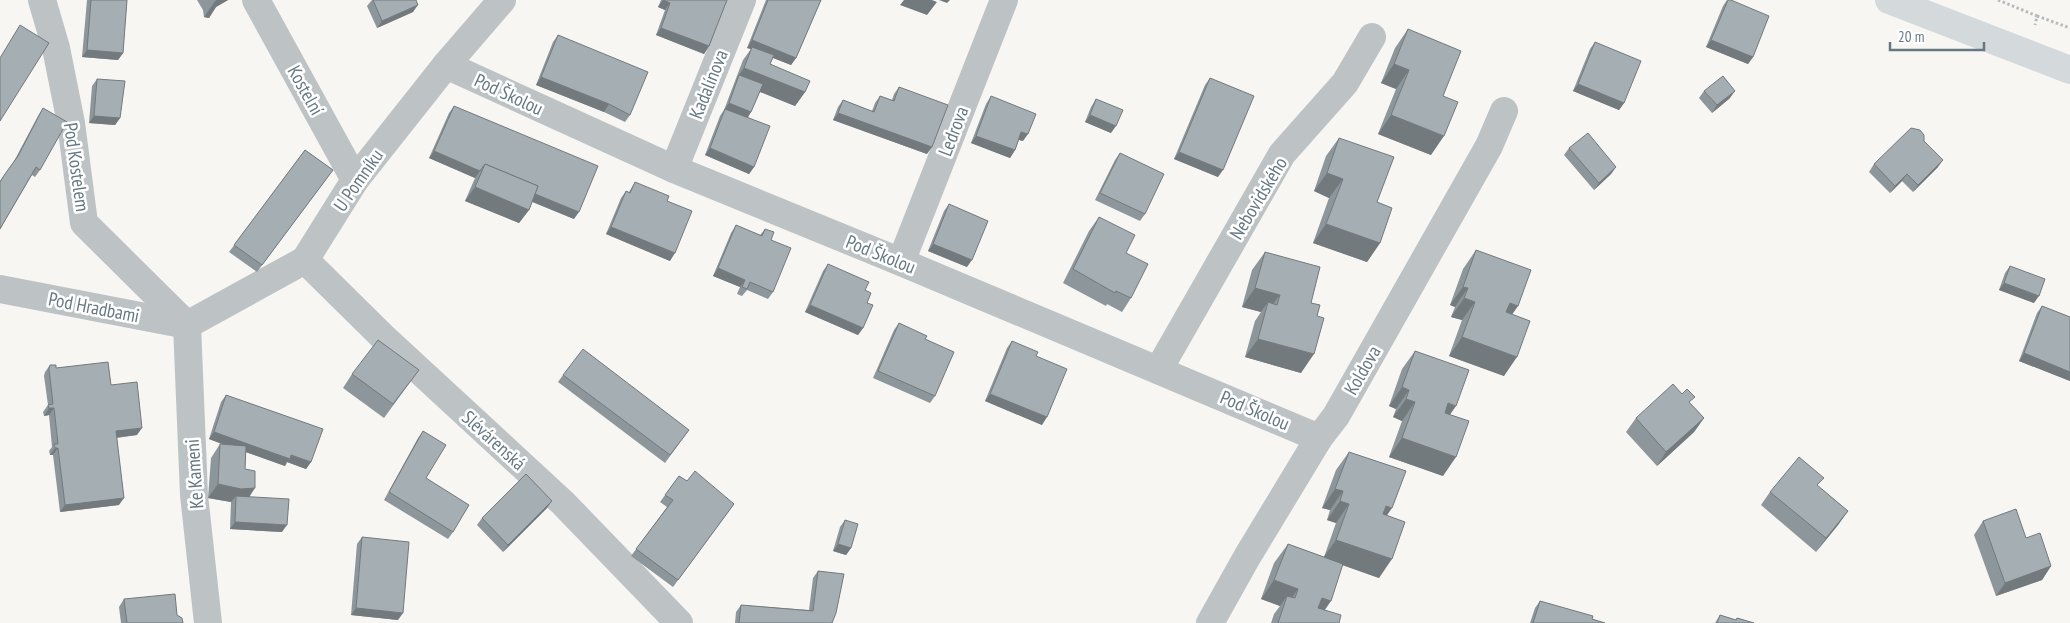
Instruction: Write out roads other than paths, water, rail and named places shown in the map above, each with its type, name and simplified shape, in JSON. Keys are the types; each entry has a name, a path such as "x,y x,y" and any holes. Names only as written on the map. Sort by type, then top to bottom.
{"main road":[{"path":"1889,0 2066,68"}],"street":[{"name":"Pod Kostelem","path":"42,0 56,48 71,123 84,223 187,325"},
{"name":"Kostelní","path":"256,0 355,180"},
{"name":"U Pomníku","path":"187,325 305,260 355,180 446,65 502,0"},
{"name":"Kadalínova","path":"674,169 742,0"},
{"name":"Ledrova","path":"902,262 1004,0"},
{"name":"Nebovidského","path":"1159,369 1282,154 1345,83 1372,36"},
{"name":"Pod Školou","path":"446,65 674,169 1159,369 1318,438"},
{"name":"Koldova","path":"1210,623 1318,438 1336,416 1489,146 1504,111"},
{"name":"Slévárenská","path":"305,260 382,336 564,503 679,623"},
{"name":"Pod Hradbami","path":"0,289 187,325"},
{"name":"Ke Kameni","path":"187,325 194,495 208,623"}]}
